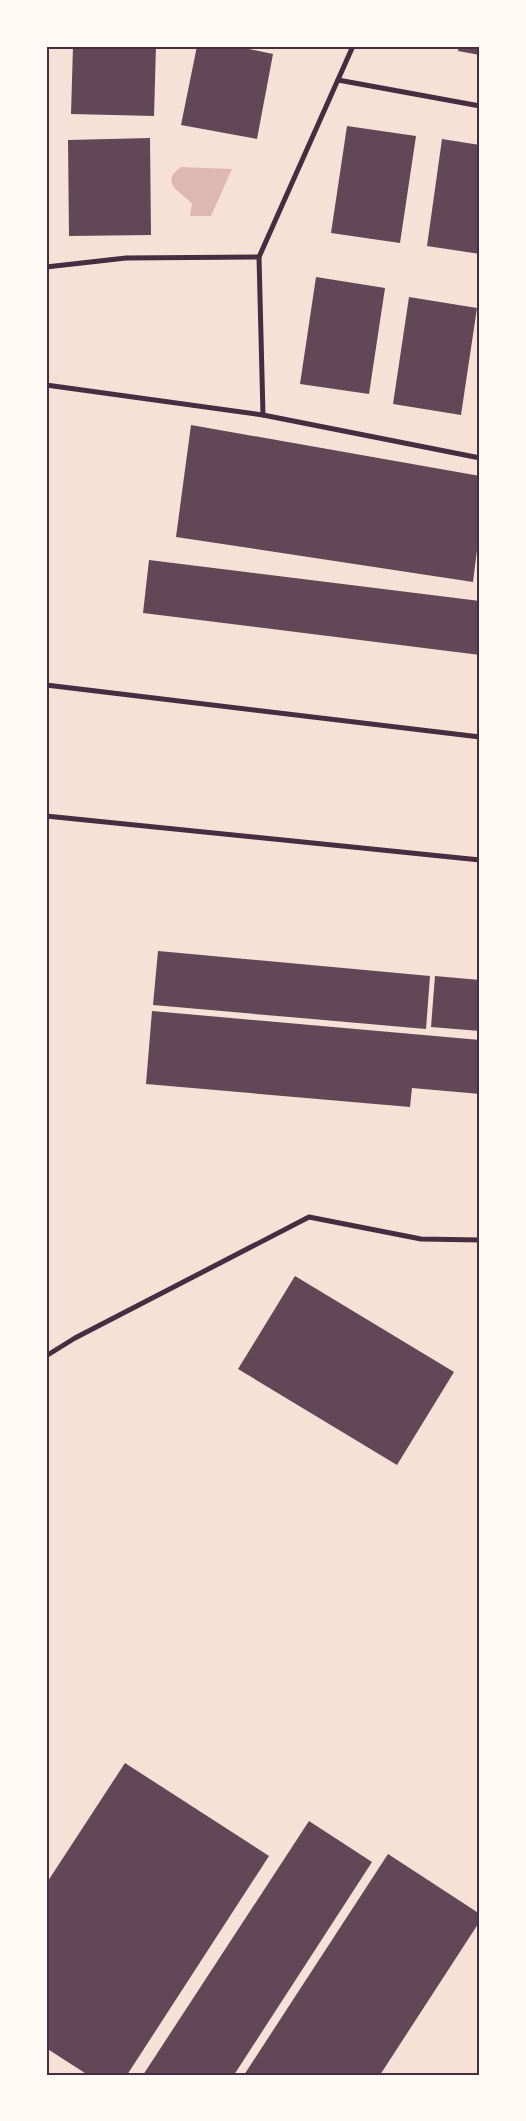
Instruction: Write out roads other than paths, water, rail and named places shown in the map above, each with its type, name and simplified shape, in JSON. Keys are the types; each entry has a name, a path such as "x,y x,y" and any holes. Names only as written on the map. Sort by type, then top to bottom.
{"street":[{"path":"263,414 259,257 352,46"},
{"path":"338,80 480,106"},
{"path":"46,268 126,258 259,257"},
{"path":"46,385 263,414 480,458"},
{"path":"46,685 480,737"},
{"path":"46,816 480,860"},
{"path":"46,1356 75,1338 309,1217 421,1239 480,1240"}]}
